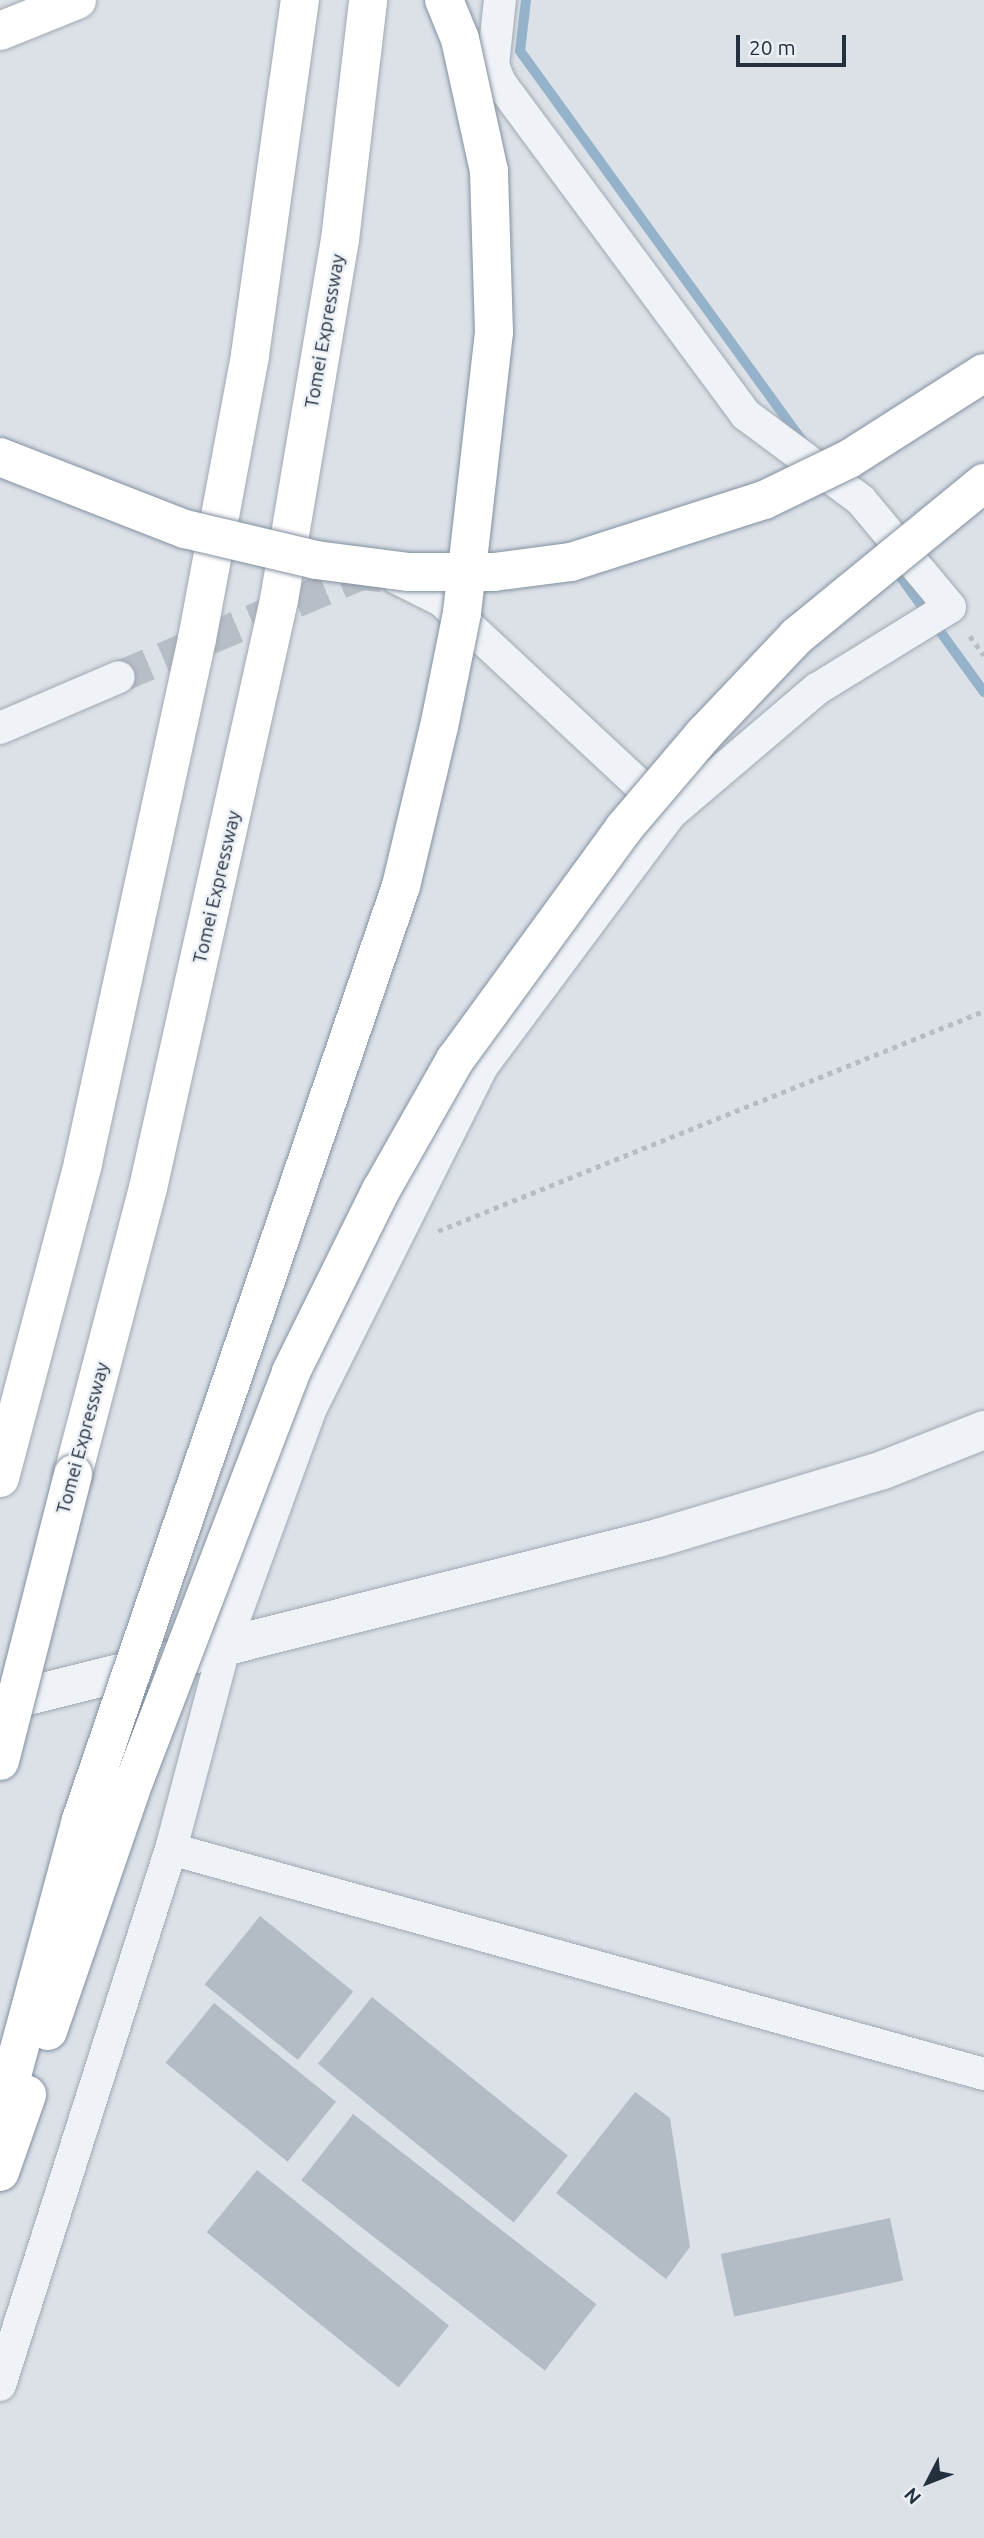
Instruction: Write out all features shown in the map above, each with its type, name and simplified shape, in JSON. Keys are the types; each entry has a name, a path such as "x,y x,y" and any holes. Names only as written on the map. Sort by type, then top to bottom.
{"main road":[{"path":"0,32 76,0"},
{"path":"4,1465 83,1163 197,639 250,355 300,0"},
{"name":"Tomei Expressway","path":"0,1761 148,1188 279,600 340,240 368,0"},
{"path":"0,2120 81,1820 380,951 439,727 468,572 494,332 489,171 460,39 444,0"},
{"path":"0,457 185,529 303,557 409,572 494,572 571,562 764,500 849,459 984,373"},
{"path":"0,2172 135,1779 291,1372 381,1190 455,1060 625,828 704,734 797,636 984,484"}],"street":[{"path":"0,2385 171,1849 225,1644 311,1408 483,1065 670,814 817,689 950,607 861,500 746,415 500,83 493,65 500,0"},
{"path":"397,578 441,600 670,814"},
{"path":"0,728 119,677"},
{"path":"0,1703 225,1644 658,1538 883,1470 984,1430"},
{"path":"171,1849 984,2074"}],"path":[{"path":"389,1251 984,1011"}],"building":[{"path":"260,1916 353,1992 298,2060 205,1984"},
{"path":"372,1997 568,2156 514,2222 318,2064"},
{"path":"214,2003 336,2102 288,2162 166,2063"},
{"path":"635,2092 670,2118 690,2247 666,2279 556,2193"},
{"path":"353,2114 596,2304 545,2370 301,2180"},
{"path":"257,2170 449,2325 399,2388 207,2232"},
{"path":"890,2218 903,2281 734,2317 721,2254"}],"waterway":[{"path":"526,0 520,51 805,444"},
{"path":"892,565 984,692"}],"tunnel":[{"path":"119,677 362,574 382,576"}]}
